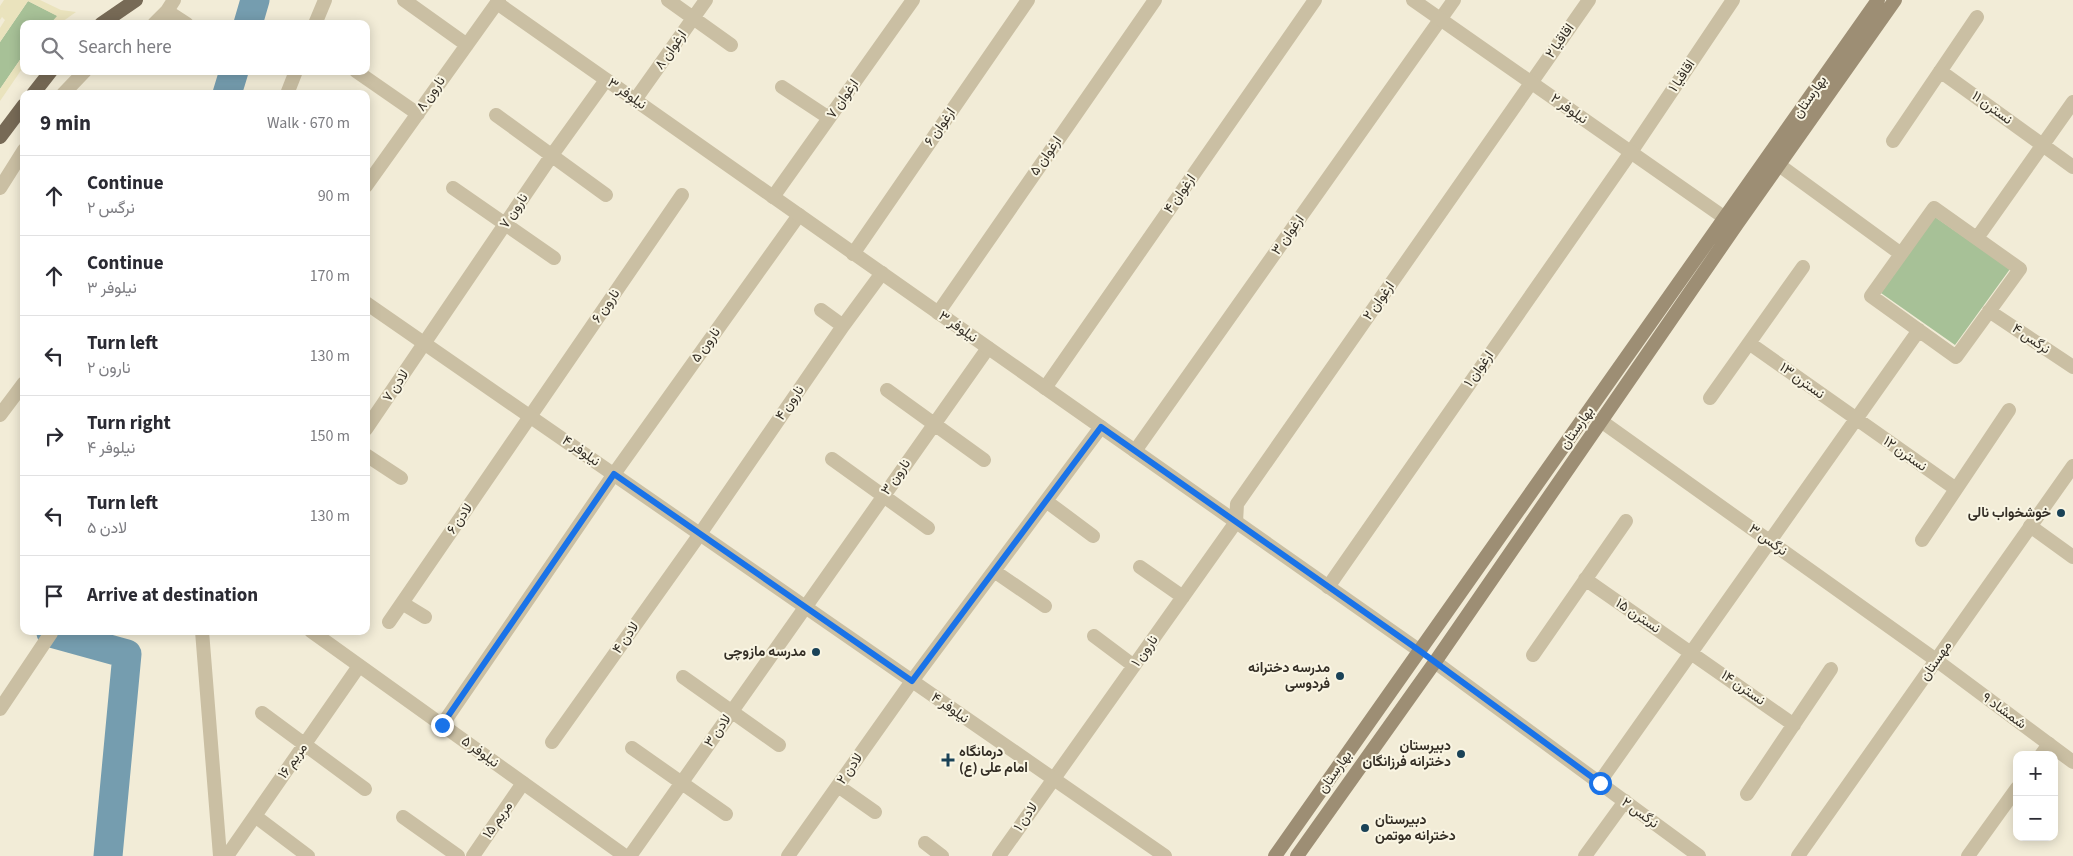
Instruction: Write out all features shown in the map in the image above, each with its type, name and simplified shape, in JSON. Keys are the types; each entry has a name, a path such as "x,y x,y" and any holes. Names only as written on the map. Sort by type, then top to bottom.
{"main road":[{"path":"107,20 136,0"},
{"name":"بهارستان","path":"1275,856 1878,0"},
{"name":"بهارستان","path":"1297,856 1435,662 1895,0"},
{"path":"36,90 48,75"},
{"path":"0,137 20,110"},
{"path":"1420,651 1435,662"}],"street":[{"path":"317,20 325,0"},
{"path":"404,0 467,45"},
{"path":"668,0 731,45"},
{"name":"ارغوان ۸","path":"635,100 706,0"},
{"name":"ارغوان ۷","path":"773,197 912,0"},
{"name":"ارغوان ۶","path":"853,254 1028,0"},
{"name":"ارغوان ۵","path":"938,313 1155,0"},
{"name":"ارغوان ۴","path":"1046,388 1315,0"},
{"name":"نیلوفر ۲","path":"1412,0 1725,218"},
{"name":"ارغوان ۳","path":"1135,451 1454,0"},
{"name":"اقاقیا ۲","path":"1531,82 1589,0"},
{"name":"اقاقیا ۱","path":"1631,152 1733,0"},
{"name":"نارون ۸","path":"370,179 498,2"},
{"name":"نیلوفر ۳","path":"498,2 853,254 1420,651"},
{"path":"158,20 170,6 183,20"},
{"path":"1893,141 1977,17"},
{"name":"نسترن ۱۱","path":"1940,71 2073,167"},
{"path":"67,90 80,75"},
{"path":"289,90 294,75"},
{"path":"362,75 418,114"},
{"name":"نارون ۷","path":"425,343 552,155 606,80"},
{"name":"ارغوان ۲","path":"1236,522 1237,504 1531,82"},
{"path":"782,86 829,118"},
{"path":"1977,238 2073,102"},
{"path":"496,115 606,195"},
{"name":"ارغوان ۱","path":"1328,586 1631,152"},
{"path":"0,188 20,156"},
{"path":"1779,165 1901,254"},
{"path":"453,188 554,258"},
{"name":"نارون ۶","path":"530,416 682,195"},
{"path":"1934,208 1977,238 2020,269 1956,357 1871,296 1934,208"},
{"name":"نارون ۵","path":"442,725 614,474 799,215"},
{"path":"1710,398 1803,267"},
{"name":"نارون ۴","path":"700,534 842,326 882,273"},
{"name":"نیلوفر ۴","path":"370,306 1165,856"},
{"path":"821,310 842,326"},
{"name":"نرگس ۴","path":"1989,312 2073,367"},
{"path":"1600,783 1919,330"},
{"name":"لادن ۷","path":"370,423 425,343"},
{"name":"نسترن ۱۳","path":"1749,343 1855,419"},
{"name":"نارون ۳","path":"805,607 988,348"},
{"path":"0,415 20,388"},
{"path":"887,390 984,460"},
{"path":"1922,540 2009,410"},
{"name":"لادن ۶","path":"389,622 530,416"},
{"name":"نسترن ۱۲","path":"1855,419 1956,489"},
{"name":"نرگس ۳","path":"1601,421 1936,660"},
{"name":"لادن ۲","path":"788,856 912,681 1101,427"},
{"path":"370,458 401,478"},
{"path":"832,459 928,528"},
{"name":"مهستان","path":"1798,856 2073,466"},
{"path":"1046,501 1093,536"},
{"path":"1533,655 1626,521"},
{"name":"نارون ۱","path":"1053,779 1236,522"},
{"path":"2030,526 2073,557"},
{"name":"لادن ۴","path":"552,742 700,534"},
{"path":"1140,567 1183,597"},
{"path":"994,571 1045,606"},
{"name":"نسترن ۱۵","path":"1585,580 1691,652"},
{"path":"402,603 424,617"},
{"name":"لادن ۳","path":"630,856 805,607"},
{"path":"0,709 51,635"},
{"path":"202,635 220,856"},
{"name":"نیلوفر ۵","path":"317,635 625,856"},
{"path":"1094,636 1134,666"},
{"name":"نسترن ۱۴","path":"1691,652 1794,725"},
{"name":"شمشاد ۹","path":"1936,660 2045,749 2073,762"},
{"name":"نرگس ۲","path":"1435,662 1699,856"},
{"name":"مریم ۱۶","path":"227,856 360,666"},
{"path":"1747,794 1831,669"},
{"path":"683,677 779,745"},
{"path":"262,713 365,789"},
{"path":"632,748 726,814"},
{"name":"لادن ۱","path":"999,856 1053,779"},
{"name":"مریم ۱۵","path":"473,856 524,783"},
{"path":"838,786 875,812"},
{"path":"1968,856 2013,794"},
{"path":"1585,856 1625,802"},
{"path":"255,816 308,856"},
{"path":"403,817 458,856"},
{"path":"925,843 942,856"}],"green space":[{"path":"28,1 58,16 54,20 20,20 20,60 0,89 0,42"},
{"path":"1935,217 2010,269 1955,345 1881,293"}],"shaded area":[{"path":"4,0 40,0 61,10 76,12 65,20 54,20 57,16 28,1 0,42 0,28 5,20 2,17 0,20 0,6"},
{"path":"20,60 20,72 0,101 0,89"}],"waterway":[{"path":"249,20 255,0"},
{"path":"228,90 233,75"},
{"path":"58,635 127,654 108,856"}],"place":[{"name":"خوشخواب نالی","path":"2061,513"},
{"name":"مدرسه مازوچی","path":"816,652"},
{"name":"مدرسه دخترانه فردوسی","path":"1340,676"},
{"name":"دبیرستان دخترانه فرزانگان","path":"1461,754"},
{"name":"درمانگاه امام علی (ع)","path":"948,760"},
{"name":"دبیرستان دخترانه موتمن","path":"1365,828"}],"route":[{"path":"442,725 614,474 912,681 1101,427 1420,651 1600,783"}]}
